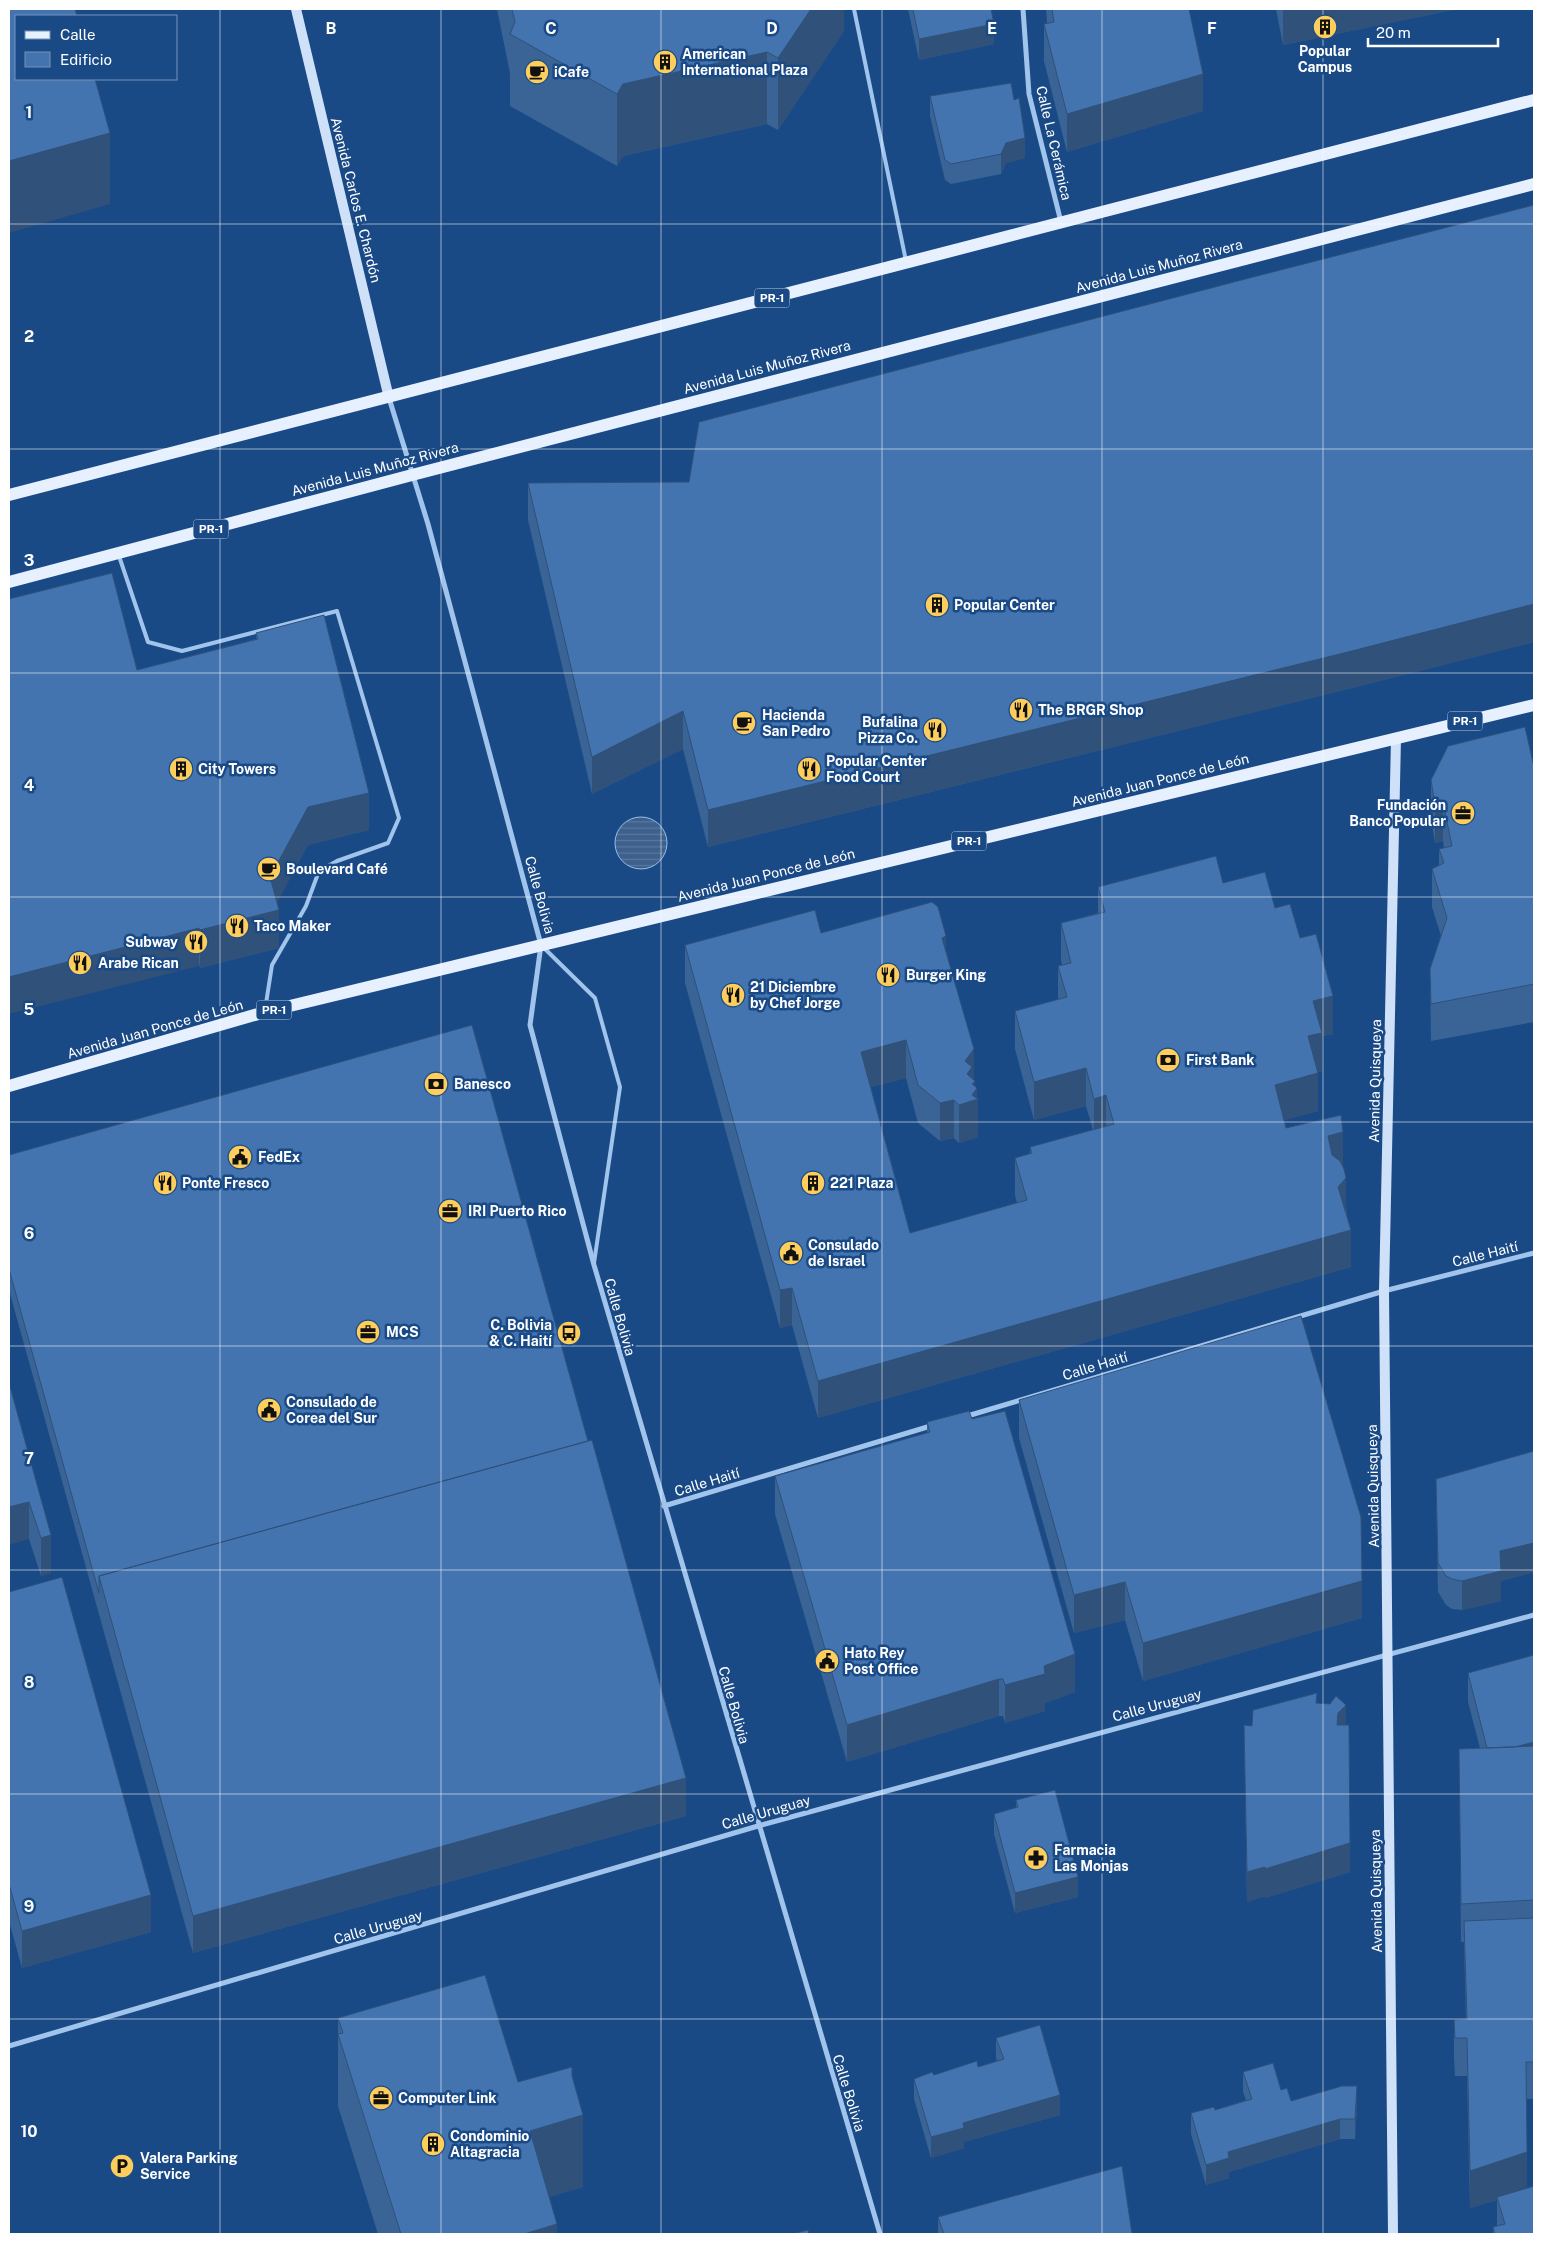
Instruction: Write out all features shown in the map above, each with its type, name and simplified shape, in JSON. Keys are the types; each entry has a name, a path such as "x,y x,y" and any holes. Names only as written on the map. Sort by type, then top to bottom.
{"main road":[{"name":"PR-1","path":"9,495 390,398 906,262 1534,100"},
{"name":"Avenida Luis Muñoz Rivera","path":"9,582 412,475 1534,184"},
{"name":"Avenida Juan Ponce de León","path":"9,1086 264,1012 1534,704"}],"street":[{"name":"Avenida Carlos E. Chardón","path":"296,9 390,398"},
{"name":"Calle La Cerámica","path":"1023,9 1029,94 1061,222"},
{"name":"Calle Bolivia","path":"390,398 428,524 541,945 530,1025 594,1265 758,1826 880,2234"},
{"name":"Avenida Quisqueya","path":"1393,2234 1384,1291 1396,738"},
{"name":"Calle Haití","path":"958,1418 1384,1291 1534,1253"},
{"name":"Calle Haití","path":"664,1506 939,1424"},
{"name":"Calle Uruguay","path":"9,2046 758,1826 1534,1615"}],"lane":[{"path":"854,9 906,262"},
{"path":"118,554 148,642 182,651 337,611 398,818 388,843 337,861 319,871 306,906 272,965 264,1012"},
{"path":"541,945 595,998 620,1087 594,1265"}],"water":[{"path":"636,817 646,817 660,824 667,838 667,848 660,862 646,869 636,869 626,865 619,858 615,848 615,838 619,828 626,821"}],"building":[{"path":"9,9 75,9 77,15 15,15 15,80 95,80 110,133 9,161"},
{"path":"512,9 811,9 778,58 767,52 623,84 617,94 510,34 515,22"},
{"path":"913,9 991,9 994,24 919,39"},
{"path":"1052,9 1189,9 1203,74 1067,114 1044,24 1054,22"},
{"path":"1011,83 1014,100 1019,98 1025,138 1006,143 1001,154 951,164 945,160 930,96"},
{"name":"Popular Center","path":"1534,205 1534,604 1348,652 708,810 683,711 592,757 528,483 689,482 699,422"},
{"name":"City Towers","path":"112,573 137,670 258,639 256,633 324,615 369,793 308,807 270,877 279,910 200,930 199,928 9,977 9,599"},
{"path":"1525,727 1534,767 1534,984 1431,1004 1430,969 1447,918 1432,869 1444,863 1439,849 1452,846 1443,803 1435,805 1431,780 1448,746"},
{"path":"1216,856 1223,883 1265,872 1275,908 1290,904 1300,938 1316,934 1333,996 1313,1001 1322,1033 1308,1036 1318,1073 1275,1085 1286,1128 1341,1115 1343,1132 1328,1136 1332,1155 1340,1161 1344,1169 1346,1178 1338,1187 1351,1230 818,1381 792,1288 780,1290 685,945 815,910 821,933 932,902 938,907 946,936 942,938 974,1049 965,1061 972,1067 967,1074 975,1081 972,1084 977,1088 972,1095 978,1099 959,1105 954,1100 940,1103 918,1085 906,1040 861,1052 910,1233 1027,1200 1015,1158 1032,1153 1030,1147 1114,1124 1106,1095 1094,1099 1086,1068 1034,1082 1015,1011 1067,997 1058,966 1071,963 1061,923 1105,912 1098,887"},
{"path":"472,1025 588,1441 99,1576 99,1593 9,1269 9,1155"},
{"path":"1301,1316 1361,1517 1362,1581 1143,1643 1125,1582 1074,1595 1019,1400"},
{"path":"9,1383 51,1535 41,1538 29,1502 9,1507"},
{"path":"969,1411 972,1419 1005,1411 1075,1654 1044,1666 1045,1674 1005,1685 1003,1679 999,1679 847,1725 775,1476 930,1432 927,1422"},
{"path":"592,1440 686,1778 193,1916 99,1576"},
{"path":"1534,1451 1534,1543 1500,1551 1501,1571 1462,1581 1446,1576 1438,1563 1436,1479"},
{"path":"62,1577 151,1895 22,1931 9,1884 9,1592"},
{"path":"1534,1655 1534,1742 1515,1747 1487,1748 1468,1673"},
{"path":"1317,1693 1316,1703 1330,1704 1336,1696 1346,1705 1338,1713 1337,1725 1349,1725 1350,1843 1265,1869 1265,1867 1247,1872 1244,1725 1252,1726 1253,1710"},
{"path":"1534,1746 1534,1900 1461,1904 1459,1749"},
{"path":"1055,1790 1078,1877 1015,1893 994,1814 1018,1807 1016,1800"},
{"path":"1534,1918 1534,2062 1526,2062 1527,2152 1470,2171 1467,2038 1455,2038 1454,2020 1467,2019 1464,1921"},
{"name":"Condominio Altagracia","path":"485,1975 518,2082 572,2067 572,2076 583,2115 530,2131 557,2224 524,2234 401,2234 338,2034 343,2033 338,2018"},
{"path":"1040,2025 1060,2095 963,2123 964,2128 931,2137 914,2079 932,2072 934,2075 977,2061 978,2067 1004,2059 996,2038"},
{"path":"1273,2063 1281,2090 1287,2088 1291,2101 1342,2086 1357,2086 1355,2119 1340,2119 1228,2152 1229,2158 1206,2165 1191,2113 1214,2107 1215,2110 1252,2099 1243,2072"},
{"path":"1122,2166 1132,2234 944,2234 938,2217"},
{"path":"1534,2186 1534,2234 1495,2234 1493,2227 1505,2224 1497,2197"},
{"path":"808,2230 809,2234 792,2234"}],"place":[{"name":"Popular Campus","path":"1325,27"},
{"name":"American International Plaza","path":"665,62"},
{"name":"iCafe","path":"537,72"},
{"name":"Popular Center","path":"937,605"},
{"name":"The BRGR Shop","path":"1021,710"},
{"name":"Hacienda San Pedro","path":"744,723"},
{"name":"Bufalina Pizza Co.","path":"935,730"},
{"name":"City Towers","path":"181,769"},
{"name":"Popular Center Food Court","path":"809,769"},
{"name":"Fundación Banco Popular","path":"1463,813"},
{"name":"Boulevard Café","path":"269,869"},
{"name":"Taco Maker","path":"237,926"},
{"name":"Subway","path":"196,942"},
{"name":"Arabe Rican","path":"80,963"},
{"name":"Burger King","path":"888,975"},
{"name":"21 Diciembre by Chef Jorge","path":"733,995"},
{"name":"First Bank","path":"1168,1060"},
{"name":"Banesco","path":"436,1084"},
{"name":"FedEx","path":"240,1157"},
{"name":"Ponte Fresco","path":"165,1183"},
{"name":"221 Plaza","path":"813,1183"},
{"name":"IRI Puerto Rico","path":"450,1211"},
{"name":"Consulado de Israel","path":"791,1253"},
{"name":"MCS","path":"368,1332"},
{"name":"C. Bolivia & C. Haití","path":"569,1333"},
{"name":"Consulado de Corea del Sur","path":"269,1410"},
{"name":"Hato Rey Post Office","path":"827,1661"},
{"name":"Farmacia Las Monjas","path":"1036,1858"},
{"name":"Computer Link","path":"381,2098"},
{"name":"Condominio Altagracia","path":"433,2144"},
{"name":"Valera Parking Service","path":"122,2166"}]}
